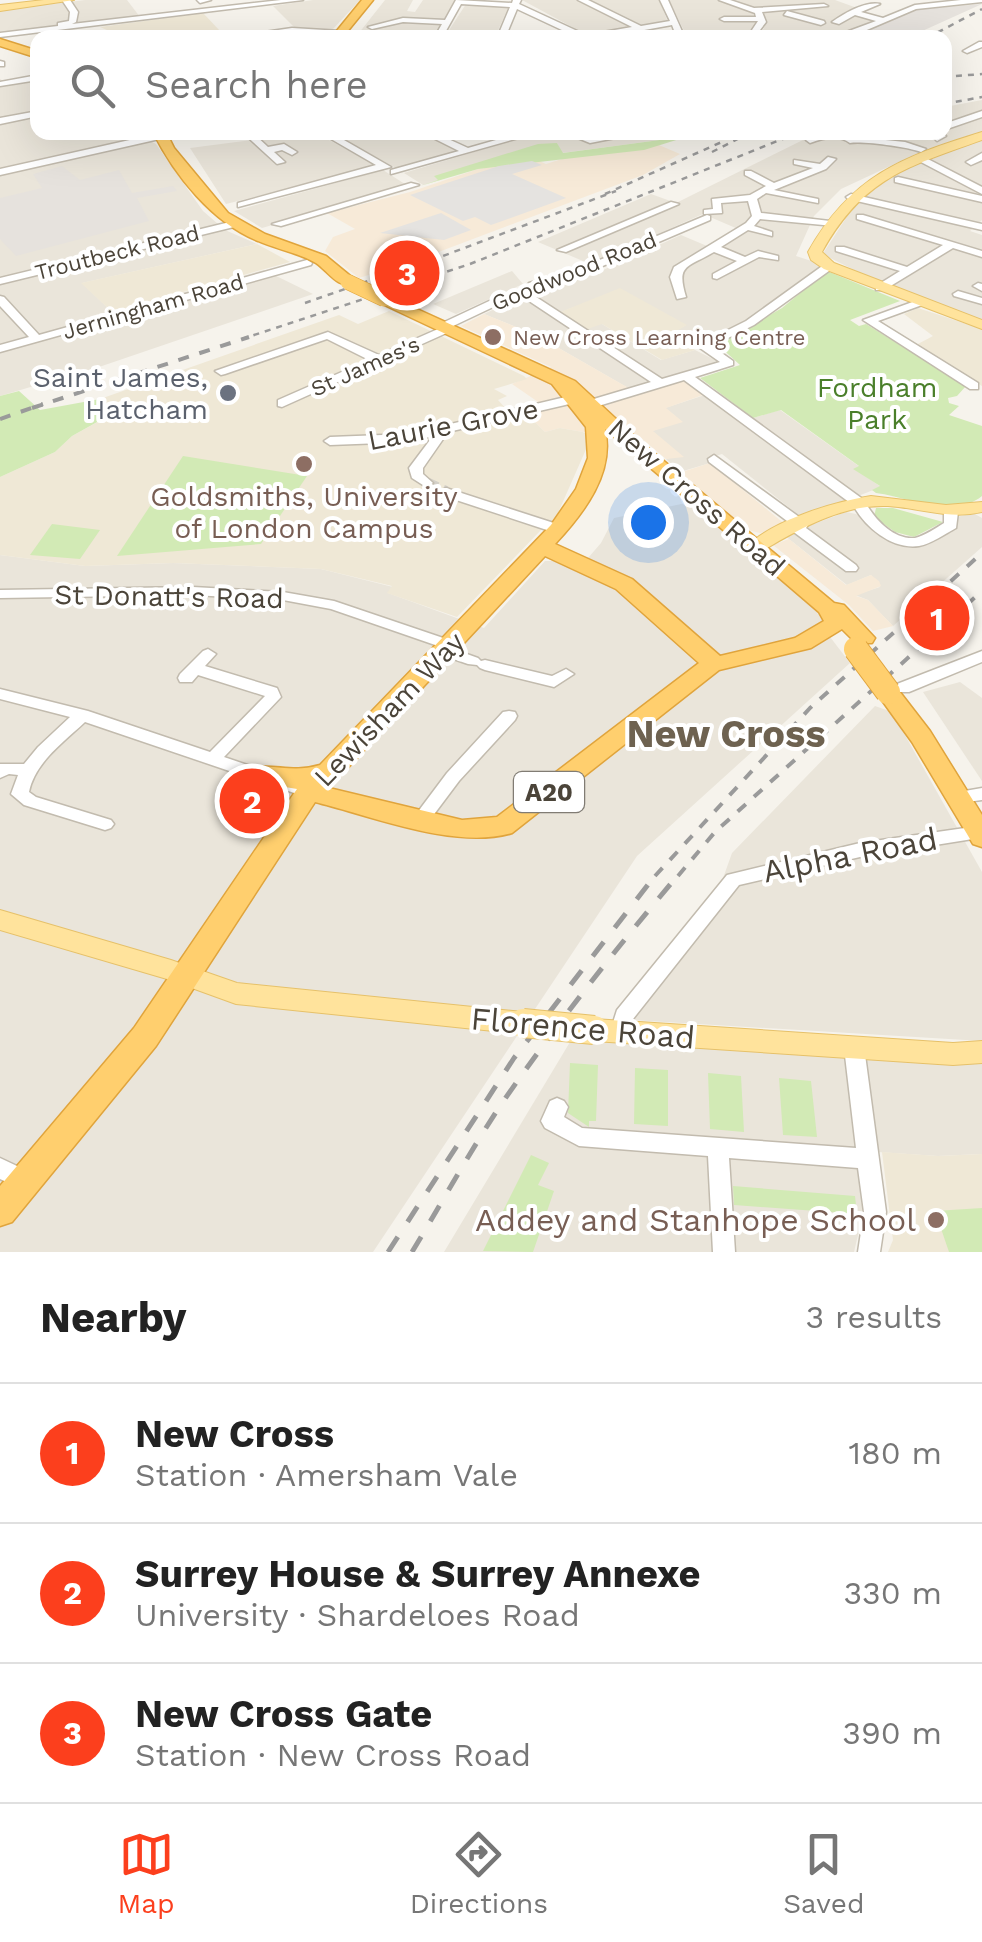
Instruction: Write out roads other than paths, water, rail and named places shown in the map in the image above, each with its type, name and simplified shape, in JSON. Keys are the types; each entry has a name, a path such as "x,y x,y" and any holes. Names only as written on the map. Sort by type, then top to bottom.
{"highway":[{"path":"338,30 368,0"},
{"path":"0,38 30,46"},
{"path":"167,140 174,152 231,211 336,268 343,278"},
{"path":"264,230 306,263 560,382 583,402 598,449 612,441 634,446"},
{"name":"New Cross Road","path":"583,402 827,608 836,610 897,688 976,810"},
{"name":"Lewisham Way","path":"0,1211 13,1174 145,1037 303,803 551,537 590,484 598,449"},
{"path":"551,537 562,558 624,584 714,663 728,663 817,637 835,625 827,608"},
{"path":"817,637 860,644"},
{"name":"A20","path":"303,803 384,813 476,831 503,826 714,663"},
{"path":"259,775 298,781 332,770"}],"main road":[{"path":"0,8 68,0"},
{"path":"982,136 921,154 881,175 851,197 830,224 816,252 816,257 829,266 915,305 982,325"},
{"path":"749,542 859,504 887,501 951,512 982,507"},
{"name":"Florence Road","path":"0,920 259,998 607,1031 854,1048 982,1052"}],"street":[{"path":"12,29 69,24 74,12 68,0"},
{"path":"206,0 219,9"},
{"path":"0,38 12,29 96,27 298,0"},
{"path":"582,0 641,29"},
{"path":"664,0 677,30"},
{"path":"724,0 755,10 824,6"},
{"path":"442,30 460,1 515,3 569,30"},
{"path":"860,30 923,5 976,1"},
{"path":"504,30 515,3"},
{"path":"265,4 292,30"},
{"path":"836,22 876,4"},
{"path":"771,8 822,22"},
{"path":"395,10 403,20"},
{"path":"755,10 761,19"},
{"path":"854,12 882,20"},
{"path":"724,19 761,19"},
{"path":"756,30 761,19"},
{"path":"372,27 403,20 446,22"},
{"path":"634,30 672,23"},
{"path":"967,51 982,44"},
{"path":"0,84 30,78"},
{"path":"952,126 982,114"},
{"path":"0,122 30,115"},
{"path":"952,120 958,122"},
{"path":"0,172 138,140"},
{"path":"255,140 280,162"},
{"path":"264,230 414,185 338,140"},
{"path":"443,140 466,151"},
{"name":"Troutbeck Road","path":"0,282 231,211 503,140"},
{"path":"862,140 880,148 907,143 982,195"},
{"path":"267,150 284,147 292,152"},
{"path":"757,216 752,198 767,188 831,163 798,161"},
{"path":"748,175 767,188 815,201"},
{"path":"898,180 982,195"},
{"path":"851,197 981,226"},
{"name":"Goodwood Road","path":"445,328 506,297 522,295 534,286 588,269 719,211 715,200 752,198"},
{"path":"638,202 659,211"},
{"path":"562,250 674,204"},
{"path":"610,214 632,222"},
{"path":"757,216 830,224"},
{"path":"694,288 681,293 675,276 678,268 748,227 757,216"},
{"path":"860,217 982,254"},
{"path":"748,227 768,234"},
{"path":"610,232 641,245"},
{"path":"568,234 587,242"},
{"path":"880,288 951,245"},
{"path":"714,248 744,260"},
{"path":"840,249 909,271"},
{"path":"717,276 758,254 774,258"},
{"name":"Jerningham Road","path":"0,350 306,263"},
{"name":"Laurie Grove","path":"330,441 377,442 442,432 583,402 729,363 704,346 750,323 829,266"},
{"path":"958,294 982,301"},
{"path":"522,295 534,298 556,317 660,383"},
{"path":"0,299 38,339"},
{"path":"915,305 869,320 974,386"},
{"name":"St James's","path":"282,402 445,328"},
{"path":"221,370 328,335 379,360"},
{"path":"687,376 859,504 866,518 889,535 912,542 947,528 953,521 951,512"},
{"path":"426,483 417,475 416,468 442,432"},
{"path":"714,459 851,568"},
{"path":"446,492 551,537"},
{"name":"St Donatt's Road","path":"0,594 193,591 283,596 334,606 479,663 512,668 554,682 566,674"},
{"path":"208,654 191,673 272,692 273,696 214,758"},
{"path":"897,688 982,656"},
{"path":"0,694 82,715 214,758 259,775 303,803"},
{"path":"82,715 29,770 20,782 20,794 30,801 105,824"},
{"path":"420,820 452,777 509,716"},
{"path":"0,772 6,768 29,770"},
{"name":"Alpha Road","path":"607,1031 624,1016 733,880 860,850 976,810"},
{"path":"854,1048 875,1227 869,1252"},
{"path":"556,1108 552,1121 579,1138 868,1159"},
{"path":"718,1149 724,1252"}],"tunnel":[{"path":"426,483 446,492"}],"railway":[{"path":"942,30 982,9"},
{"path":"952,76 982,74"},
{"path":"952,103 982,97"},
{"path":"712,152 735,140"},
{"path":"242,339 470,264 780,140"},
{"path":"605,194 724,141"},
{"path":"387,277 616,191"},
{"path":"305,303 399,270"},
{"path":"32,408 249,337"},
{"path":"0,419 43,404"},
{"path":"655,876 810,708 982,553"},
{"path":"678,876 715,832 982,591"},
{"path":"388,1252 514,1058 657,873"},
{"path":"412,1252 521,1076 680,873"}],"place":[{"name":"New Cross Gate","path":"407,273"},
{"name":"New Cross Learning Centre","path":"493,337"},
{"name":"Saint James, Hatcham","path":"228,393"},
{"name":"Goldsmiths, University of London Campus","path":"304,464"},
{"name":"New Cross","path":"937,618"},
{"name":"Surrey House & Surrey Annexe","path":"252,801"},
{"name":"Addey and Stanhope School","path":"936,1220"}],"district":[{"name":"New Cross","path":"726,734"}],"park label":[{"name":"Fordham Park","path":"877,403"}]}
